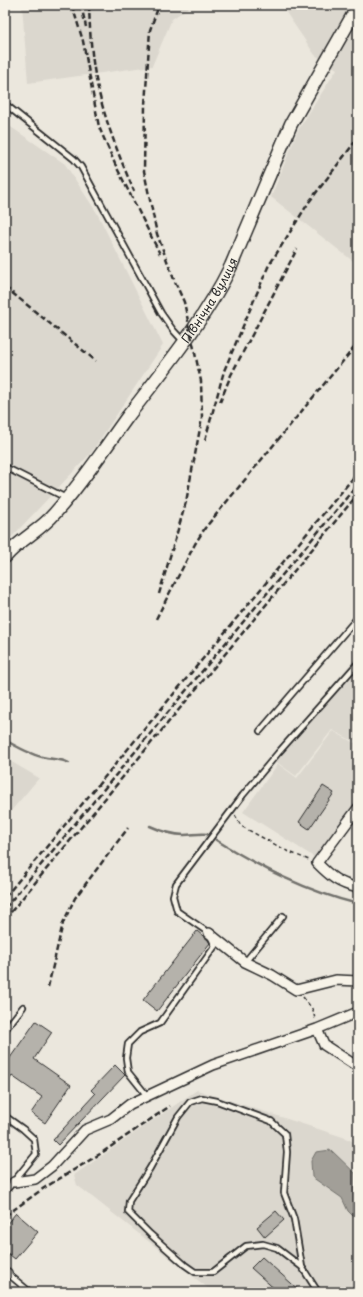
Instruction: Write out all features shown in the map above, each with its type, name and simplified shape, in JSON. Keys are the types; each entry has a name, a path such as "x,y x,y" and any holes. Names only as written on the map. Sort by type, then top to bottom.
{"street":[{"name":"Північна вулиця","path":"5,557 20,541 48,522 68,498 138,403 185,343 220,288 231,266 291,124 358,6"},
{"path":"358,808 317,862 327,873 342,884 358,888"},
{"path":"209,934 245,962 272,975 296,990 336,980 358,981"},
{"path":"14,1182 35,1179 52,1166 85,1130 111,1119 130,1104 213,1065 317,1029 358,1012"},
{"path":"317,1029 324,1045 358,1067"}],"lane":[{"path":"5,104 74,159 81,167 161,313 173,330 185,343"},
{"path":"5,467 68,498"},
{"path":"260,731 358,617"},
{"path":"148,1096 128,1072 126,1058 128,1044 140,1032 160,1024 215,946 209,934 177,912 173,896 176,884 232,810 278,753 358,663"},
{"path":"245,962 283,916"},
{"path":"5,1030 23,1007"},
{"path":"302,1267 294,1219 284,1193 287,1152 285,1134 271,1121 217,1101 202,1098 190,1102 178,1116 150,1168 129,1201 128,1212 184,1265 196,1272 213,1272 246,1246 263,1244 277,1248 302,1267 318,1292"},
{"path":"5,1116 34,1139 36,1154 5,1192"},
{"path":"6,1274 30,1292"}],"path":[{"path":"232,810 241,826 287,851 317,862"},
{"path":"296,990 313,1010 317,1029"}],"shaded area":[{"path":"22,5 192,5 172,19 152,66 28,83"},
{"path":"281,5 358,5 358,265 271,197 298,130 337,69 315,55"},
{"path":"5,123 65,164 97,213 163,345 91,453 5,544"},
{"path":"358,655 358,735 353,741 332,730 296,776 271,758"},
{"path":"333,731 354,743 358,739 358,802 314,857 243,812 278,764 297,778"},
{"path":"5,758 39,778 5,818"},
{"path":"197,1090 343,1137 358,1144 358,1292 213,1292 77,1185 74,1175"},
{"path":"331,1150 358,1176 358,1221 348,1211 342,1198 312,1177 311,1161 316,1152"}],"building":[{"path":"323,786 334,793 309,829 299,822"},
{"path":"197,931 210,943 157,1011 143,1000"},
{"path":"36,1021 52,1032 34,1059 71,1085 45,1123 31,1113 42,1097 12,1076 5,1086 5,1065"},
{"path":"115,1065 125,1075 58,1145 53,1140 95,1094 91,1090"},
{"path":"276,1211 284,1220 265,1237 257,1227"},
{"path":"16,1213 38,1232 15,1259 5,1251 5,1226"},
{"path":"262,1257 301,1292 278,1292 251,1268"}],"waterway":[{"path":"5,740 32,754 62,760 69,763"},
{"path":"150,826 175,834 207,834"},
{"path":"216,840 284,878 339,899 358,904"}],"railway":[{"path":"72,5 83,41 99,127 115,164 160,254"},
{"path":"81,5 86,27"},
{"path":"89,5 92,54 100,97 123,166 134,191"},
{"path":"159,5 150,30 145,105 144,171 157,234 184,302 201,381 202,418 186,502 159,594"},
{"path":"205,440 224,371 268,267 309,202 358,138"},
{"path":"220,402 231,375 297,249"},
{"path":"5,287 96,361"},
{"path":"156,619 195,544 205,528 358,343"},
{"path":"5,897 358,472"},
{"path":"5,908 358,484"},
{"path":"5,919 358,494"},
{"path":"48,987 63,923 75,898 128,828"},
{"path":"5,976 9,971"},
{"path":"5,1216 44,1188 100,1154 170,1106"}]}
